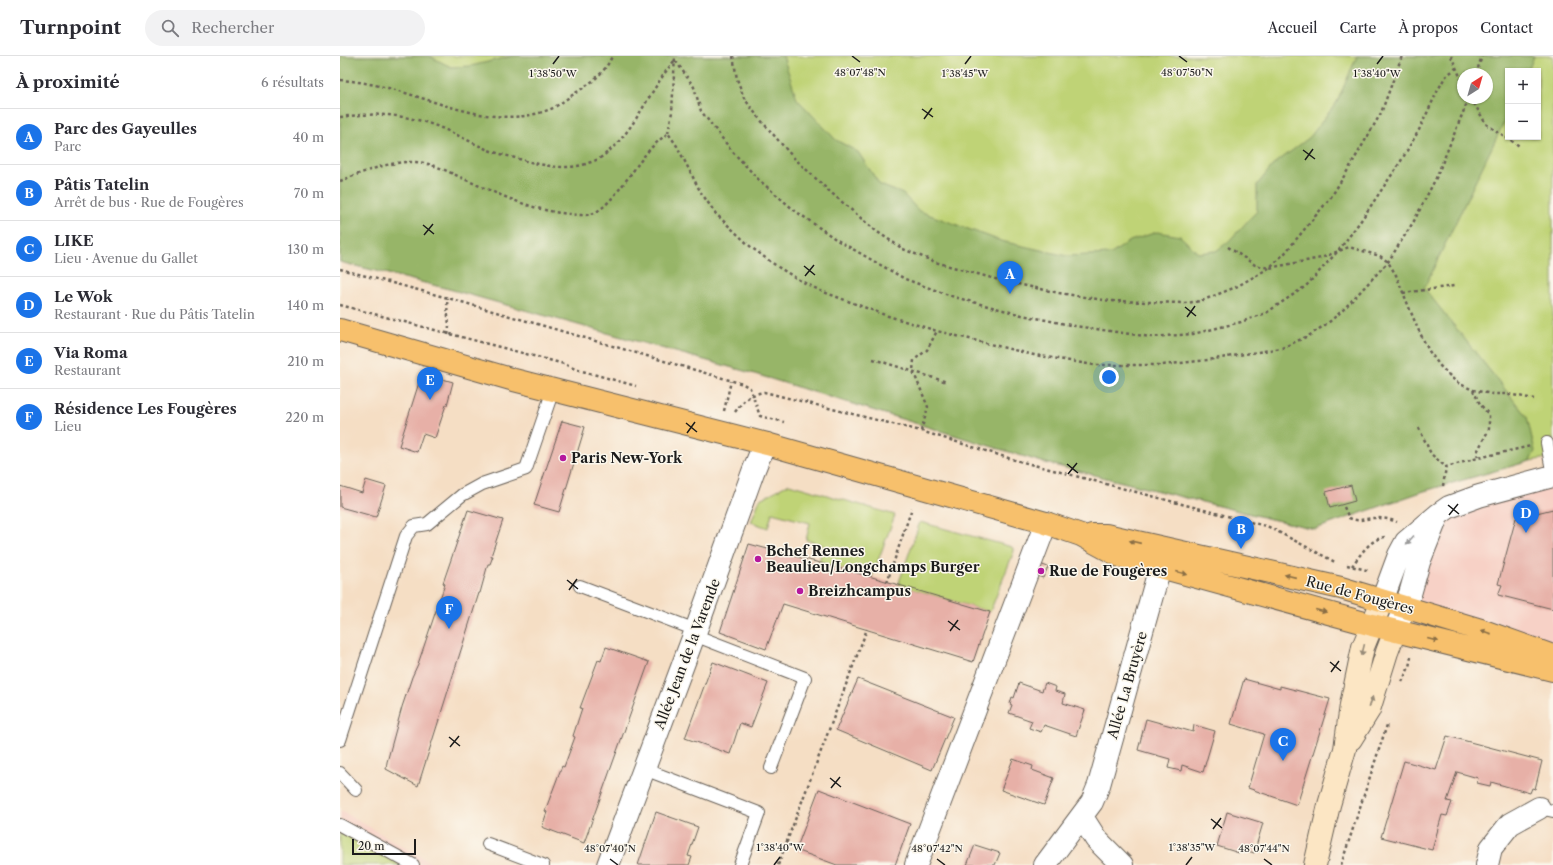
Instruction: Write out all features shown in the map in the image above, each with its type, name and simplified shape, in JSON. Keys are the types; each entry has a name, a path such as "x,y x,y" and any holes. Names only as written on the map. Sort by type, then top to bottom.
{"main road":[{"name":"Rue de Fougères","path":"341,334 553,390 722,422 767,444 1046,523 1081,535 1106,535 1162,558 1372,625 1553,670"},
{"name":"Rue de Fougères","path":"1162,558 1258,568 1341,588 1481,630 1553,656"}],"street":[{"name":"Allée Jean de la Varende","path":"608,865 753,472 759,457 767,444"},
{"path":"1315,865 1329,805 1345,749 1351,706 1363,647 1399,555 1406,542 1439,514 1450,507 1479,496 1553,476"},
{"path":"1345,749 1368,710 1387,652 1410,594 1419,562 1439,514"},
{"path":"916,865 1046,523"},
{"name":"Allée La Bruyère","path":"1045,865 1082,817 1092,802 1099,785 1162,558"},
{"path":"1487,865 1491,848 1510,824 1546,810"},
{"path":"1082,817 1096,839 1122,865"}],"lane":[{"path":"340,740 406,536 414,526 427,524 462,495 482,484 526,469 553,390"},
{"path":"1547,442 1553,476"},
{"path":"580,586 805,678 771,768"},
{"path":"644,769 759,813 740,865"},
{"path":"340,772 343,778 356,790"},
{"path":"340,825 413,865"},
{"path":"488,844 543,865"}],"path":[{"path":"340,80 358,81 388,88 458,110 498,116 526,116 550,110 586,86 600,74 609,63 612,56"},
{"path":"340,180 389,164 410,162 432,165 533,207 563,214 594,213 605,204 651,148 668,133 672,112 675,56"},
{"path":"733,56 737,79 744,98 758,117 792,156 828,190 876,230 903,248 935,262 999,280 1059,293 1110,301 1166,302 1201,301 1236,287 1269,268 1290,247 1331,197 1381,113 1402,56"},
{"path":"675,60 694,87 701,111 732,151 759,180 794,210 837,240 905,279 954,297 1022,315 1075,326 1151,337 1192,334 1241,322 1266,313 1306,286 1339,250 1401,161 1420,130 1445,77 1456,68 1451,56"},
{"path":"1478,68 1482,56"},
{"path":"340,117 358,115 396,116 414,119 434,126 488,150 540,165 562,168 578,166 599,159 621,139 648,100 662,75 675,60"},
{"path":"668,133 677,146 700,191 716,214 752,248 801,281 821,291 885,315 937,332 1034,355 1094,365 1162,365 1223,358 1282,348 1310,335 1328,323 1343,310 1388,262 1414,221 1436,178 1467,104"},
{"path":"1474,104 1486,124 1521,147"},
{"path":"1228,247 1254,266 1269,268 1321,258 1349,247 1380,256 1388,262 1396,275 1417,327 1429,351 1440,366 1456,382 1473,390 1534,399"},
{"path":"340,269 448,298 743,384 750,388 760,416 784,422"},
{"path":"1403,294 1454,286"},
{"path":"446,340 450,326 447,304 448,298"},
{"path":"340,305 448,335 564,364 575,369 644,389"},
{"path":"921,431 928,407 913,371 914,360 927,350 937,332"},
{"path":"873,359 947,382"},
{"path":"722,422 731,381"},
{"path":"1473,390 1480,404 1489,415 1489,428 1477,452 1478,458"},
{"path":"722,422 735,412 746,398 752,394 764,392 921,431 1015,460 1269,527 1333,562 1339,563"},
{"path":"719,410 722,422"},
{"path":"1419,428 1431,454 1446,467"},
{"path":"1446,467 1547,442"},
{"path":"1439,514 1446,467"},
{"path":"887,582 914,502"},
{"path":"1344,507 1349,518 1358,521 1374,518 1390,519 1418,531"},
{"path":"1352,566 1377,538 1391,535"},
{"path":"1346,565 1373,571"},
{"path":"778,865 867,629"},
{"path":"1400,687 1409,667 1411,657"},
{"path":"1341,865 1388,722"}],"shaded area":[{"path":"1553,476 1553,656 1447,620 1410,594 1439,514"},
{"path":"340,810 435,865 340,865"}],"green space":[{"path":"340,56 1553,56 1553,457 1530,461 1424,491 1315,529 1042,462 755,374 449,289 340,262"},
{"path":"340,56 429,56 451,67 471,66 513,56 783,56 797,99 836,140 858,152 880,185 903,194 919,211 1001,241 1067,256 1111,254 1130,241 1157,232 1180,236 1198,253 1216,251 1228,242 1257,211 1257,185 1273,165 1310,137 1337,102 1357,56 1534,56 1529,68 1505,68 1505,120 1424,288 1527,417 1535,451 1530,461 1424,491 1315,529 1042,462 755,374 449,289 340,262"},
{"path":"789,484 895,515 872,577 819,563 823,545 806,540 810,523 772,513 768,528 751,522 760,499"},
{"path":"920,522 1012,547 1014,551 990,612 898,585"},
{"path":"340,833 350,836 402,865 340,865"}],"building":[{"path":"422,373 453,382 447,405 435,438 423,434 417,452 399,446"},
{"name":"Paris New-York","path":"562,421 585,427 559,512 534,505"},
{"path":"366,480 386,486 376,517 340,507 340,486 362,493"},
{"path":"1351,485 1355,501 1330,508 1326,492"},
{"path":"1553,509 1553,609 1498,595 1502,585 1498,584 1516,518"},
{"path":"468,510 503,520 491,556 493,556 490,564 488,564 418,786 386,769 387,762 402,707 445,584 443,583"},
{"path":"749,544 872,577 990,612 973,662 783,604 766,649 720,632"},
{"name":"Rue de Fougères","path":"1040,564 1048,567 1043,578 1035,575"},
{"path":"606,647 649,662 584,843 542,827 547,812 545,811 575,737 573,736 582,708 580,708 598,660 601,661"},
{"path":"713,662 768,683 751,727 740,723 730,754 685,738"},
{"path":"858,679 954,717 932,770 836,730"},
{"path":"1244,679 1280,689 1280,686 1330,699 1297,805 1248,788 1264,734 1231,724"},
{"path":"1019,683 1042,691 1045,683 1056,687 1055,691 1065,694 1063,703 1085,710 1076,736 1044,725 1041,732 1029,728 1032,721 1009,713 1012,705 1010,704 1012,697 1014,698"},
{"path":"1146,719 1193,732 1194,725 1215,731 1203,772 1182,765 1181,771 1168,768 1170,759 1138,750"},
{"path":"1447,736 1542,761 1535,789 1532,788 1530,793 1491,782 1490,786 1477,783 1478,778 1457,772 1447,801 1452,802 1447,816 1442,815 1432,850 1381,837 1404,761 1436,770"},
{"path":"1013,759 1033,766 1032,770 1054,778 1044,805 1001,790"},
{"path":"819,789 910,824 895,865 837,865 796,850"},
{"path":"656,812 698,827 688,856 692,857 689,865 638,865"},
{"path":"1227,812 1263,823 1254,853 1240,848 1239,853 1217,846"},
{"path":"975,845 1000,853 995,865 967,865"}],"place":[{"name":"Parc des Gayeulles","path":"1010,294"},
{"name":"Via Roma","path":"430,400"},
{"name":"Paris New-York","path":"563,458"},
{"name":"Le Wok","path":"1526,533"},
{"name":"Pâtis Tatelin","path":"1241,549"},
{"name":"Bchef Rennes Beaulieu/Longchamps Burger","path":"758,559"},
{"name":"Rue de Fougères","path":"1041,571"},
{"name":"Breizhcampus","path":"800,591"},
{"name":"Résidence Les Fougères","path":"449,629"},
{"name":"LIKE","path":"1283,761"}]}
